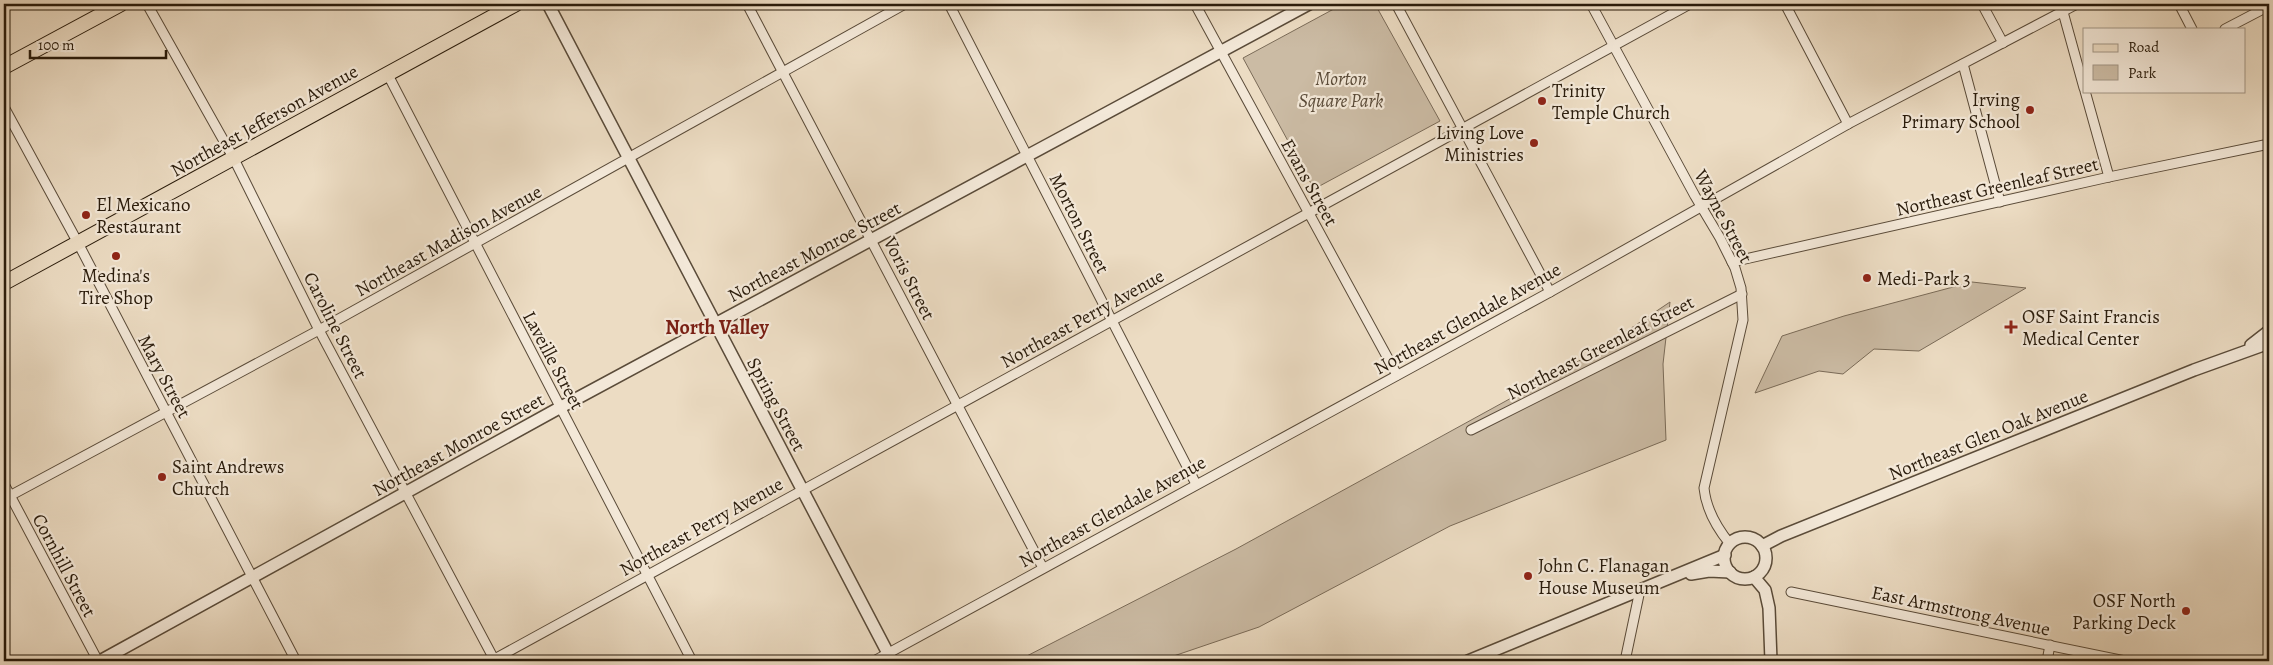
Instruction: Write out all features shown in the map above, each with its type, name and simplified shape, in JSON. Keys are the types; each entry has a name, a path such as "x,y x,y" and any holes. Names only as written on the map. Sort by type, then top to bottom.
{"main road":[{"path":"4,67 121,4"},
{"name":"Northeast Jefferson Avenue","path":"4,283 516,4"}],"street":[{"name":"Caroline Street","path":"147,4 234,159 319,330 493,661"},
{"name":"Spring Street","path":"548,4 890,657"},
{"name":"Voris Street","path":"747,4 1043,568"},
{"name":"Northeast Madison Avenue","path":"7,497 319,330 905,4"},
{"name":"Morton Street","path":"949,4 1029,156 1196,484"},
{"name":"Evans Street","path":"1195,4 1397,374"},
{"name":"Northeast Monroe Street","path":"99,661 561,407 1309,4"},
{"path":"1396,4 1550,292"},
{"name":"Wayne Street","path":"1591,4 1732,262 1742,294 1744,308 1741,327 1704,488 1711,514 1727,550"},
{"name":"Northeast Perry Avenue","path":"493,661 647,574 1690,4"},
{"path":"1785,4 1848,124"},
{"path":"1982,4 2003,43"},
{"name":"Northeast Glendale Avenue","path":"874,661 890,657 1043,568 1550,292 1848,124 2077,4"},
{"path":"2179,4 2191,28"},
{"path":"2227,28 2269,6"},
{"path":"2063,12 2083,83"},
{"path":"1964,64 2000,202"},
{"name":"Laveille Street","path":"387,73 692,661"},
{"path":"2086,92 2109,177"},
{"name":"Mary Street","path":"4,108 78,243 296,661"},
{"name":"Northeast Greenleaf Street","path":"1732,262 2109,177 2269,144"},
{"name":"Northeast Greenleaf Street","path":"1471,430 1742,294"},
{"name":"Northeast Glen Oak Avenue","path":"2228,358 2249,347 2269,331"},
{"name":"Northeast Glen Oak Avenue","path":"1762,546 1810,524 2269,343"},
{"name":"Cornhill Street","path":"4,484 7,497 99,661"},
{"path":"1468,661 1667,579 1727,550 1740,538 1752,539 1762,546 1765,551 1763,569 1754,577 1741,579 1730,572 1724,561 1727,550"},
{"path":"1667,579 1710,571 1730,572"},
{"path":"1754,577 1765,590 1769,608 1771,661"},
{"path":"1625,661 1640,590"},
{"name":"East Armstrong Avenue","path":"1791,592 2125,661"},
{"path":"2047,661 2050,645"}],"green space":[{"name":"Morton Square Park","path":"1343,4 1375,4 1440,121 1314,189 1243,58"},
{"path":"1972,282 2026,288 1919,351 1874,349 1843,374 1819,371 1755,393 1782,336 1844,316"},
{"path":"1670,302 1663,364 1666,440 1450,526 1259,627 1159,661 1017,661 1236,549 1597,351"}],"place":[{"name":"Trinity Temple Church","path":"1542,101"},
{"name":"Irving Primary School","path":"2030,110"},
{"name":"Living Love Ministries","path":"1534,143"},
{"name":"El Mexicano Restaurant","path":"86,215"},
{"name":"Medina's Tire Shop","path":"116,256"},
{"name":"Medi-Park 3","path":"1867,278"},
{"name":"OSF Saint Francis Medical Center","path":"2011,327"},
{"name":"Saint Andrews Church","path":"162,477"},
{"name":"John C. Flanagan House Museum","path":"1528,576"},
{"name":"OSF North Parking Deck","path":"2186,611"}],"district":[{"name":"North Valley","path":"717,327"}]}
